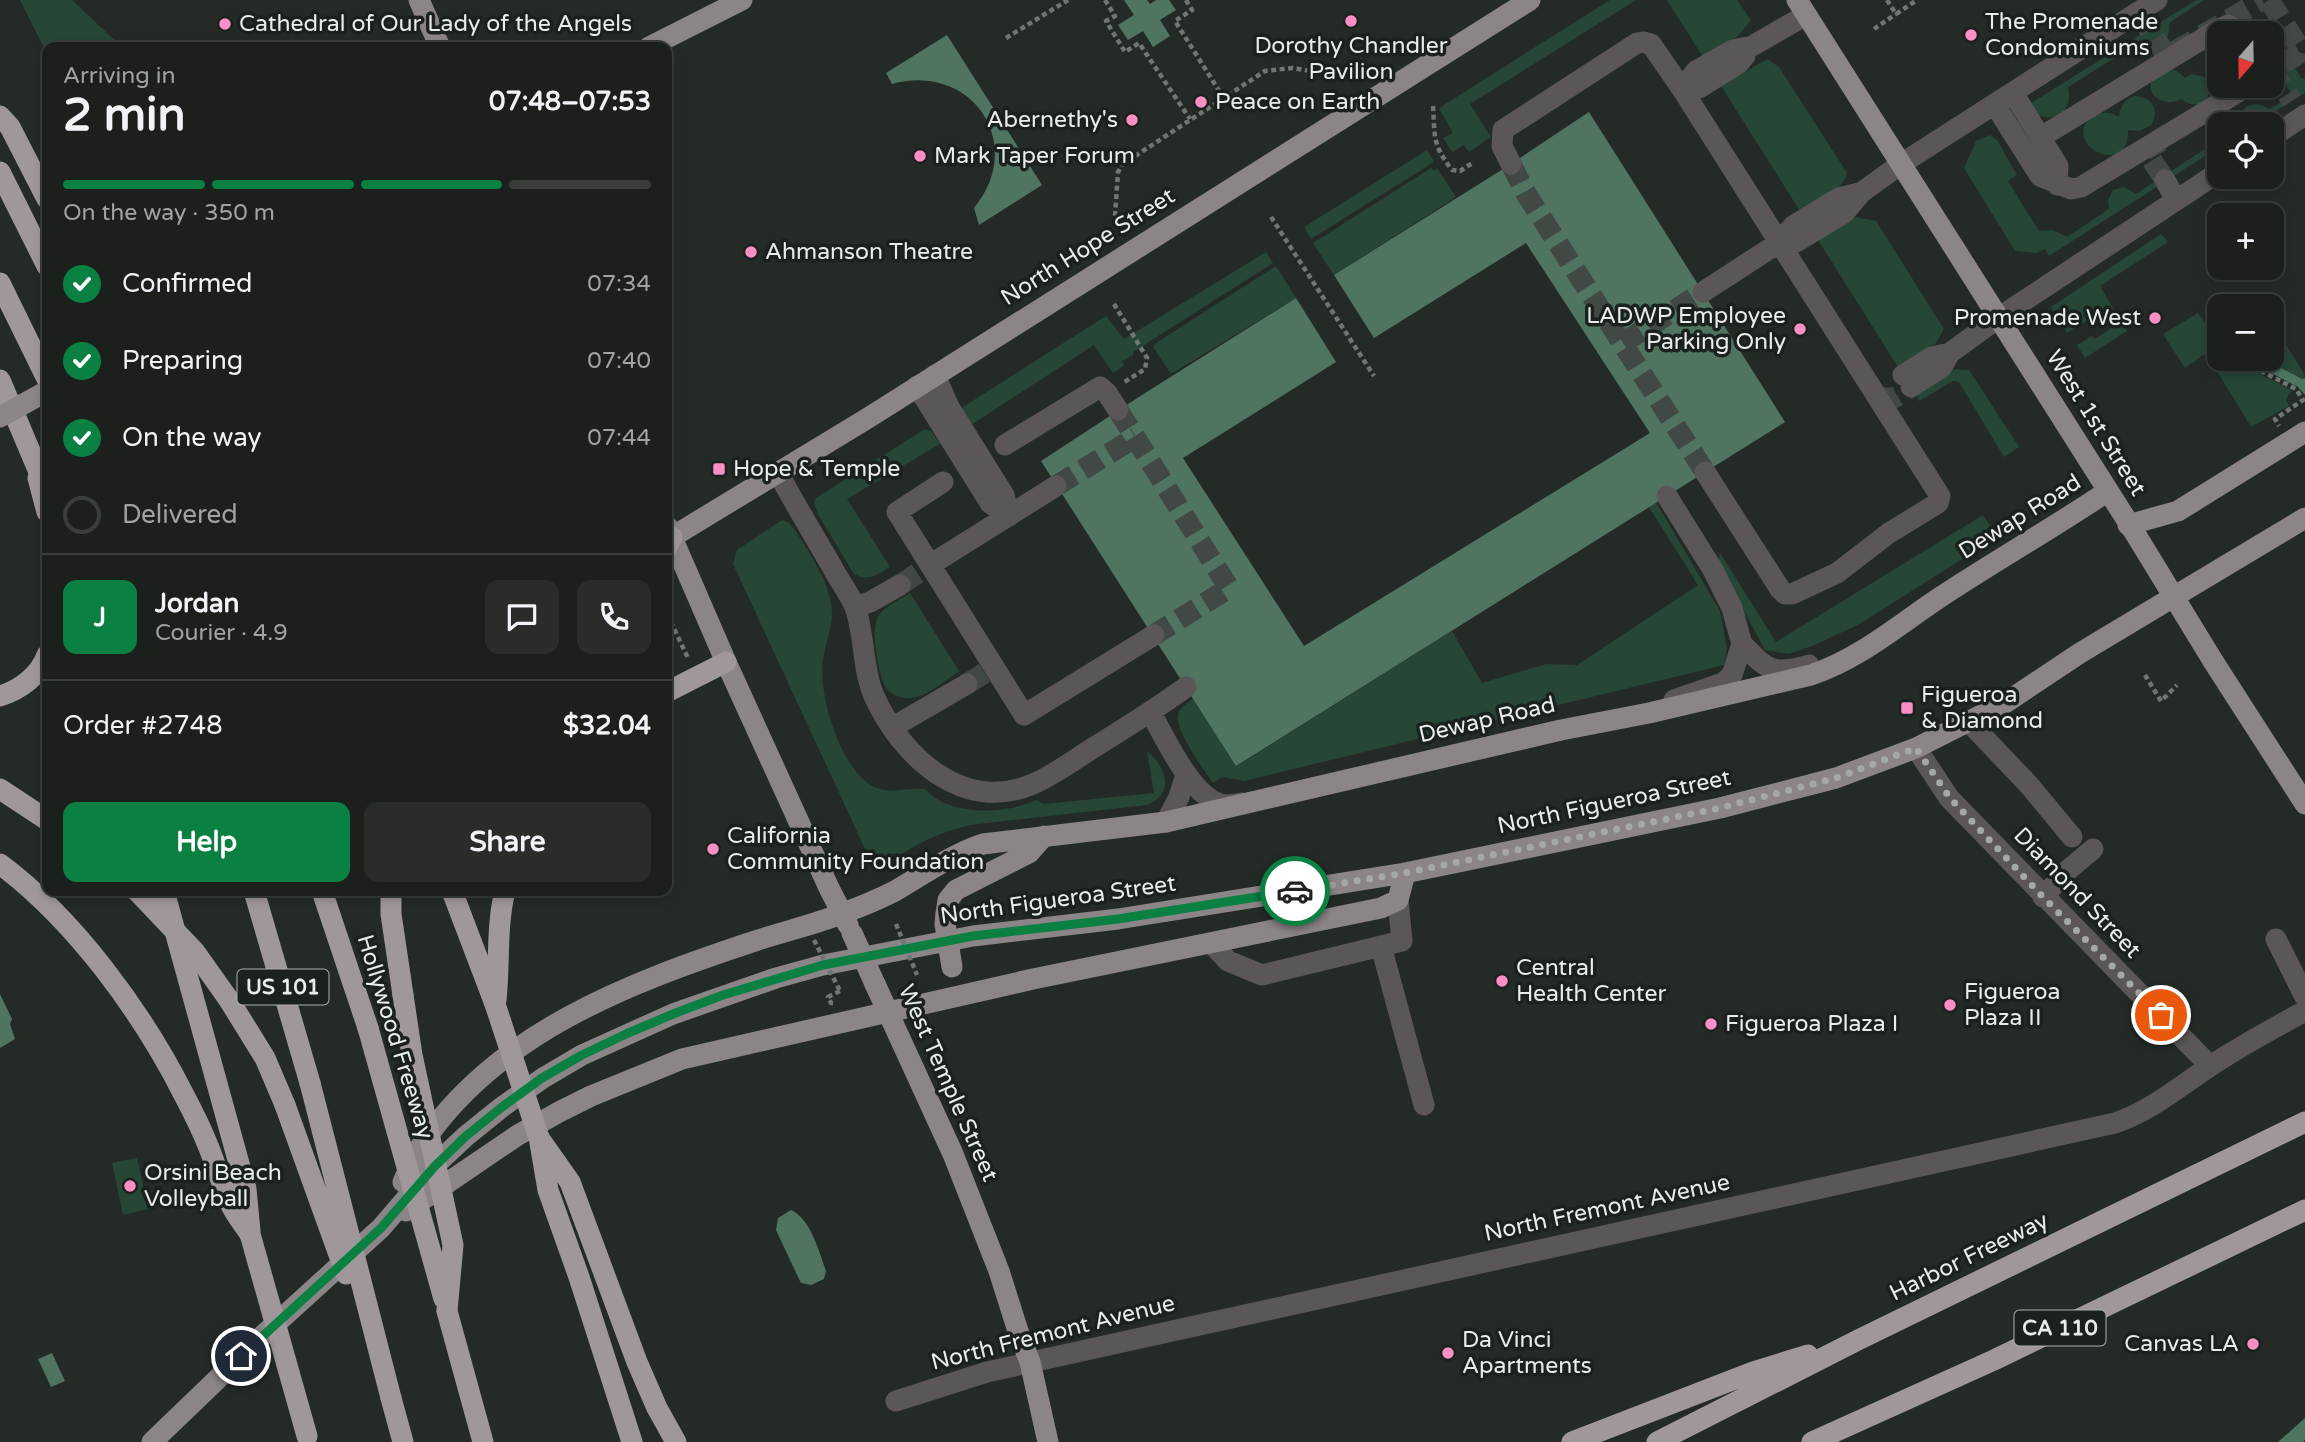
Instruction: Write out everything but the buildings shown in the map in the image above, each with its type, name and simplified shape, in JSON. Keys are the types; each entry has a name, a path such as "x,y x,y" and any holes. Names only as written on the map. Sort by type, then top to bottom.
{"highway":[{"path":"0,116 10,127 42,189"},
{"path":"0,173 42,256"},
{"path":"0,283 42,369"},
{"path":"0,380 42,479"},
{"path":"26,439 42,495"},
{"path":"672,689 726,662"},
{"path":"0,696 30,679 42,667"},
{"path":"0,789 42,817"},
{"path":"0,864 47,905 124,994 184,1094 208,1146 230,1205 250,1234"},
{"path":"142,896 195,952 229,999 265,1058 285,1105 391,1398"},
{"path":"165,896 246,1189 250,1234 308,1439"},
{"name":"US 101","path":"255,896 310,1083 403,1442"},
{"name":"Hollywood Freeway","path":"324,896 368,1028 483,1442"},
{"path":"391,896 391,914 412,1055 453,1245 447,1311"},
{"path":"454,896 491,970 495,1004 539,1138 548,1189 632,1442"},
{"path":"491,970 504,896"},
{"name":"Harbor Freeway","path":"1657,1442 1860,1339 2305,1122"},
{"path":"539,1138 570,1182 636,1363 676,1442"},
{"name":"CA 110","path":"1812,1442 1994,1360 2305,1210"},
{"path":"1572,1442 1753,1372 1860,1339"}],"main road":[{"path":"419,0 438,42"},
{"path":"659,42 742,0"},
{"name":"North Hope Street","path":"672,535 778,473 926,381 1530,0"},
{"name":"West 1st Street","path":"1802,8 2305,804"},
{"path":"0,417 42,393"},
{"path":"2131,527 2178,511 2305,432"},
{"name":"Dewap Road","path":"381,1228 419,1150 447,1111 480,1079 520,1045 562,1020 660,975 714,954 848,923 883,897 962,851 983,844 1166,822 1561,730 1648,713 1835,667 2108,491"},
{"name":"North Figueroa Street","path":"152,1442 259,1339 381,1228 435,1166 466,1136 542,1078 626,1034 723,995 823,965 973,936 1118,919 1405,873 1720,808 1836,778 1916,748 2005,703 2094,645 2305,518"},
{"name":"West Temple Street","path":"672,546 953,1154 999,1271 1030,1362 1048,1442"},
{"path":"975,993 957,979 951,967 945,923 948,900 956,890 1029,853 1044,836"},
{"path":"381,1228 518,1135 591,1096 682,1059 1033,979 1381,908 1398,900 1405,873"}],"street":[{"path":"1703,292 1780,242 1796,242 1844,213 1862,192 1901,164 2157,0"},
{"path":"1682,89 1699,88 1738,63 1752,46 1802,8"},
{"path":"2041,137 2207,36"},
{"path":"1511,164 1502,146 1503,130 1637,43 1651,44 1940,496 1938,503 1889,533 1837,572 1792,594 1785,594 1705,472"},
{"path":"2014,93 2058,166 2057,185"},
{"path":"1995,105 2040,176 2071,189 2081,187 2228,98"},
{"path":"2284,126 2299,112"},
{"path":"2165,180 2176,200"},
{"path":"1907,381 1941,368 1950,353 1998,318 2207,180"},
{"path":"926,381 949,407 1004,495 1009,516"},
{"path":"1005,445 1100,387 1118,410"},
{"path":"778,473 855,607 874,695 893,727 928,768 969,790 1010,791 1034,784 1151,713 1186,687"},
{"path":"943,482 897,512 1024,715 1154,635"},
{"path":"930,565 1056,486"},
{"path":"1667,496 1713,570 1732,608 1742,644 1763,665 1777,671 1790,671 1840,654 1862,652"},
{"path":"855,607 900,585"},
{"path":"1648,713 1682,695 1723,684 1732,674 1742,644"},
{"path":"893,727 967,684"},
{"path":"1151,713 1186,774 1208,796 1221,804 1248,803"},
{"path":"1969,722 2029,785 2072,838"},
{"name":"Diamond Street","path":"1916,748 1950,798 2043,897 2210,1066"},
{"path":"1166,822 1179,797 1186,774"},
{"path":"2043,897 2067,871 2093,849"},
{"path":"1212,944 1228,961 1262,975 1402,941 1398,900"},
{"path":"2276,939 2305,997"},
{"path":"1381,946 1424,1105"},
{"name":"North Fremont Avenue","path":"896,1401 972,1376 1030,1362 2115,1123 2133,1117 2210,1066 2305,1011"}],"path":[{"path":"1006,38 1068,0"},
{"path":"1105,0 1115,16 1106,21 1125,52 1139,43 1190,119"},
{"path":"1186,0 1192,10 1175,21 1223,97"},
{"path":"1887,0 1896,14"},
{"path":"1874,29 1917,0"},
{"path":"1115,216 1118,172 1123,164 1265,71 1292,68 1323,74 1353,71"},
{"path":"1433,106 1435,145 1443,159 1452,170 1460,172 1474,162"},
{"path":"1271,217 1374,376"},
{"path":"1114,303 1147,358 1145,369 1132,377"},
{"path":"2261,371 2296,389 2303,400 2275,419 2283,433"},
{"path":"672,624 691,664"},
{"path":"2145,675 2161,701 2177,685"},
{"path":"895,924 917,975"},
{"path":"814,940 840,991"}],"shaded area":[{"path":"20,0 72,0 117,42 42,42"},
{"path":"1124,0 1147,0 1150,4 1156,0 1169,0 1176,10 1160,20 1170,36 1153,47 1143,31 1128,40 1118,25 1134,15"},
{"path":"1610,0 1636,0 1470,104 1491,137 1469,152 1464,145 1452,152 1443,138 1453,133 1439,108"},
{"path":"1667,0 1737,0 1751,20 1738,36 1703,57"},
{"path":"2196,0 2204,0 2169,23 2168,35 2162,43 2152,46 2140,42 2068,87 2067,105 2057,116 2042,116 2028,105"},
{"path":"947,35 1042,185 979,225 974,208 989,183 995,159 992,135 983,114 967,97 946,85 921,80 892,84 886,73"},
{"path":"2284,51 2302,79 2305,78 2305,93 2274,112 2242,112 2253,105 2270,109 2292,95 2284,81"},
{"path":"1767,59 1779,67 1847,173 1835,191 1800,211 1721,86"},
{"path":"2170,69 2185,78 2192,74 2204,77 2207,97 2200,104 2191,104 2181,99 2174,102 2162,101 2151,89 2155,77"},
{"path":"2135,96 2146,99 2153,106 2155,115 2151,125 2139,131 2128,130 2126,145 2119,153 2109,155 2089,146 2084,137 2084,127 2092,117 2106,113 2119,117 2124,104"},
{"path":"1589,112 1785,422 1236,766 1041,461 1296,298 1336,362 1183,458 1304,646 1650,433 1526,243 1374,338 1334,275"},
{"path":"1990,135 1997,140 2017,175 2008,181 2039,231 2053,230 2067,237 2109,209 2108,200 2113,190 2124,187 2136,194 2207,148 2207,155 2049,256 2045,249 2037,253 2015,251 1964,168 1976,141"},
{"path":"1427,150 1434,162 1311,239 1304,227"},
{"path":"1431,168 1434,171 1437,168 1456,197 1334,275 1313,243"},
{"path":"1855,217 1876,221 1944,329 1936,343 1898,367 1818,240"},
{"path":"2161,234 2168,242 2100,286 2115,312 2102,320 2098,314 2067,333 2051,307"},
{"path":"1266,252 1273,263 1133,352 1133,355 1122,361 1124,366 1113,373 1094,345 971,425 963,412 963,407 1106,316 1124,339"},
{"path":"1276,266 1296,298 1171,374 1153,347 1156,343"},
{"path":"2198,313 2207,326 2207,355 2185,368 2163,334"},
{"path":"2121,322 2127,331 2085,358 2077,345 2092,336 2095,339"},
{"path":"2284,342 2305,375 2302,380 2284,370"},
{"path":"1952,369 1969,370 2019,447 2004,457 1959,382 1953,381 1919,401 1915,393"},
{"path":"2284,370 2305,378 2305,395 2298,387 2268,371"},
{"path":"2217,371 2254,371 2292,390 2286,399 2289,406 2251,427"},
{"path":"925,429 931,431 940,444 847,499 890,567 868,577 854,574 818,514 814,502 816,498"},
{"path":"1656,502 1720,611 1727,649 1724,665 1244,781 1222,777 1213,783 1185,739 1178,714 1182,707 1194,698 1237,766 1452,631 1482,683 1546,664 1577,665 1698,585 1649,507"},
{"path":"1983,515 1997,537 1858,625 1789,654 1765,650 1718,564 1720,553 1776,642"},
{"path":"782,520 795,530 829,592 832,617 823,660 824,692 841,747 861,777 872,786 891,790 925,789 948,804 978,810 1009,808 1036,800 1043,804 1154,793 1147,751 1163,772 1165,787 1162,794 1147,805 970,825 932,838 898,856 894,853 887,859 878,861 867,853 733,564 737,550"},
{"path":"910,593 959,671 927,693 906,698 893,694 884,684 877,660 875,629 879,615"},
{"path":"0,994 12,1019 10,1024 15,1039 0,1048"},
{"name":"Orsini Beach Volleyball","path":"137,1158 148,1209 123,1215 112,1163"},
{"path":"791,1210 798,1214 809,1228 826,1271 824,1279 811,1285 801,1283 776,1230 778,1218"},
{"path":"52,1353 65,1381 51,1387 38,1359"},
{"path":"2305,1418 2303,1442 2278,1442"}],"tunnel":[{"path":"2138,13 2167,56 2262,0"},
{"path":"2269,0 2301,50 2272,70 2292,101"},
{"path":"2161,141 2145,150 2165,180"},
{"path":"1511,164 1525,192 1705,472"},
{"path":"1623,343 1703,292"},
{"path":"1877,398 1894,398 1911,387"},
{"path":"1118,410 1229,588 1154,635"},
{"path":"1056,486 1136,437"},
{"path":"900,585 930,565"},
{"path":"967,684 994,667"}],"way so far":[{"path":"1295,891 1405,873 1720,808 1836,778 1916,748 1950,798 2043,897 2161,1015"}],"place":[{"name":"Dorothy Chandler Pavilion","path":"1351,21"},
{"name":"Cathedral of Our Lady of the Angels","path":"225,24"},
{"name":"The Promenade Condominiums","path":"1971,35"},
{"name":"Peace on Earth","path":"1201,102"},
{"name":"Abernethy's","path":"1132,120"},
{"name":"Mark Taper Forum","path":"920,156"},
{"name":"Ahmanson Theatre","path":"751,252"},
{"name":"Promenade West","path":"2155,318"},
{"name":"LADWP Employee Parking Only","path":"1800,329"},
{"name":"Hope & Temple","path":"719,469"},
{"name":"Figueroa & Diamond","path":"1907,708"},
{"name":"California Community Foundation","path":"713,849"},
{"name":"Central Health Center","path":"1502,981"},
{"name":"Figueroa Plaza II","path":"1950,1005"},
{"name":"Figueroa Plaza I","path":"1711,1024"},
{"name":"Orsini Beach Volleyball","path":"130,1186"},
{"name":"Canvas LA","path":"2253,1344"},
{"name":"Da Vinci Apartments","path":"1448,1353"}],"route":[{"path":"241,1356 381,1228 435,1166 466,1136 542,1078 626,1034 723,995 823,965 973,936 1118,919 1295,891"}]}
